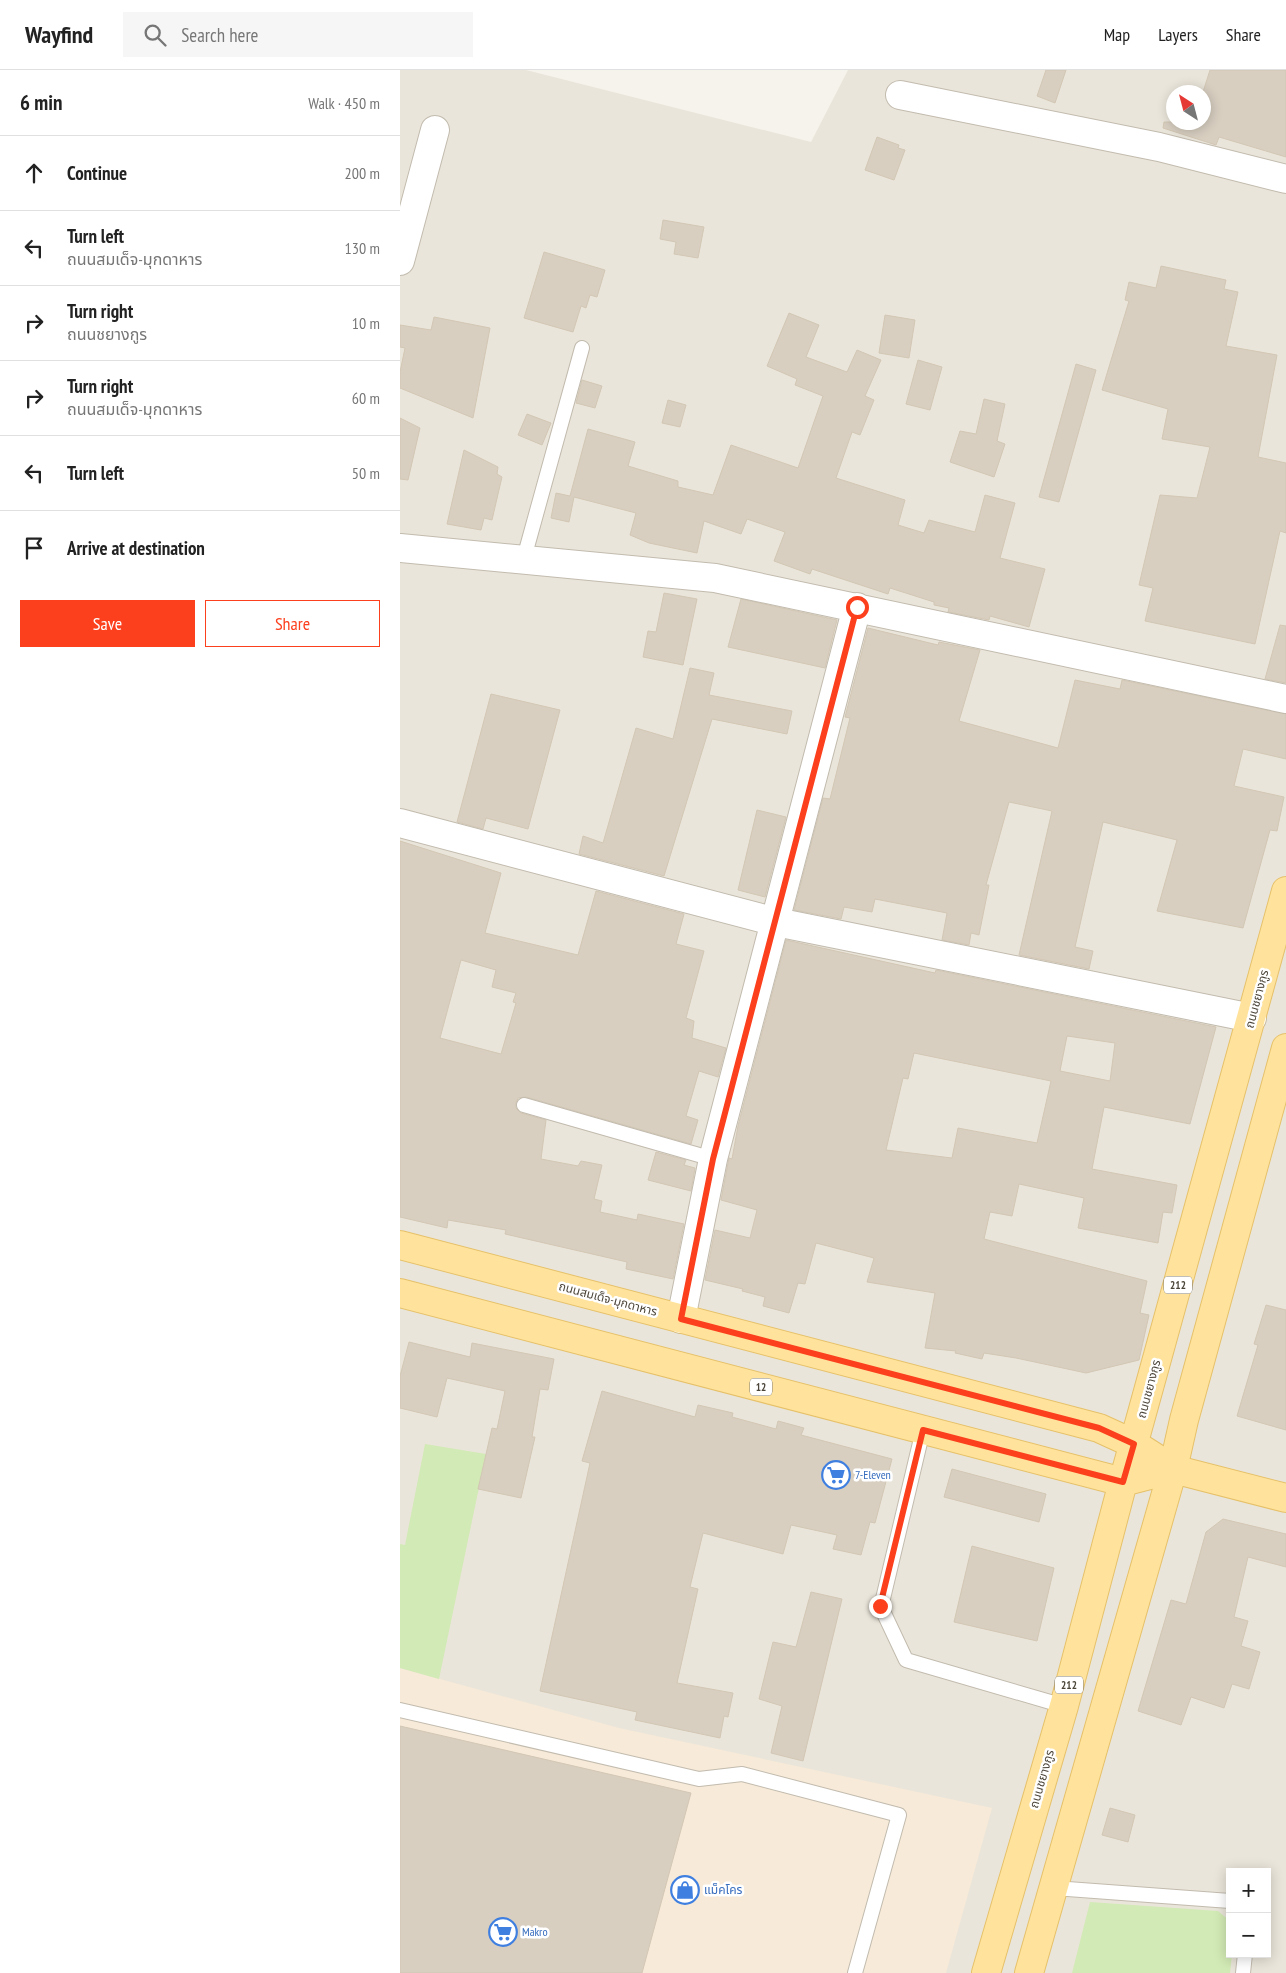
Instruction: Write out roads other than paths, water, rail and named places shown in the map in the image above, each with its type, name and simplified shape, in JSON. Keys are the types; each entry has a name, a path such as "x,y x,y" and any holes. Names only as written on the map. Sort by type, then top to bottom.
{"main road":[{"name":"ถนนชยางกูร","path":"986,1973 1064,1706 1123,1482 1286,891"},
{"path":"1030,1973 1173,1470 1184,1420 1286,1048"},
{"name":"ถนนสมเด็จ-มุกดาหาร","path":"400,1245 1099,1428 1134,1444 1173,1470"},
{"name":"12","path":"400,1293 1123,1482"},
{"path":"1123,1482 1173,1470 1286,1498"}],"street":[{"path":"900,95 1159,147 1286,179"},
{"path":"400,261 435,130"},
{"path":"400,548 524,558 715,578 1286,699"},
{"path":"681,1319 713,1159 857,607"},
{"path":"400,823 776,922 1252,1018"}],"lane":[{"path":"524,558 582,348"},
{"path":"524,1105 713,1159"},
{"path":"923,1430 880,1606 906,1660 1064,1706"},
{"path":"400,1710 700,1779 742,1774 899,1815 855,1973"},
{"path":"1054,1888 1226,1901"},
{"path":"1243,1973 1245,1958"}],"place":[{"name":"7-Eleven","path":"836,1475"},
{"name":"แม็คโคร","path":"685,1890"},
{"name":"Makro","path":"503,1932"}]}
